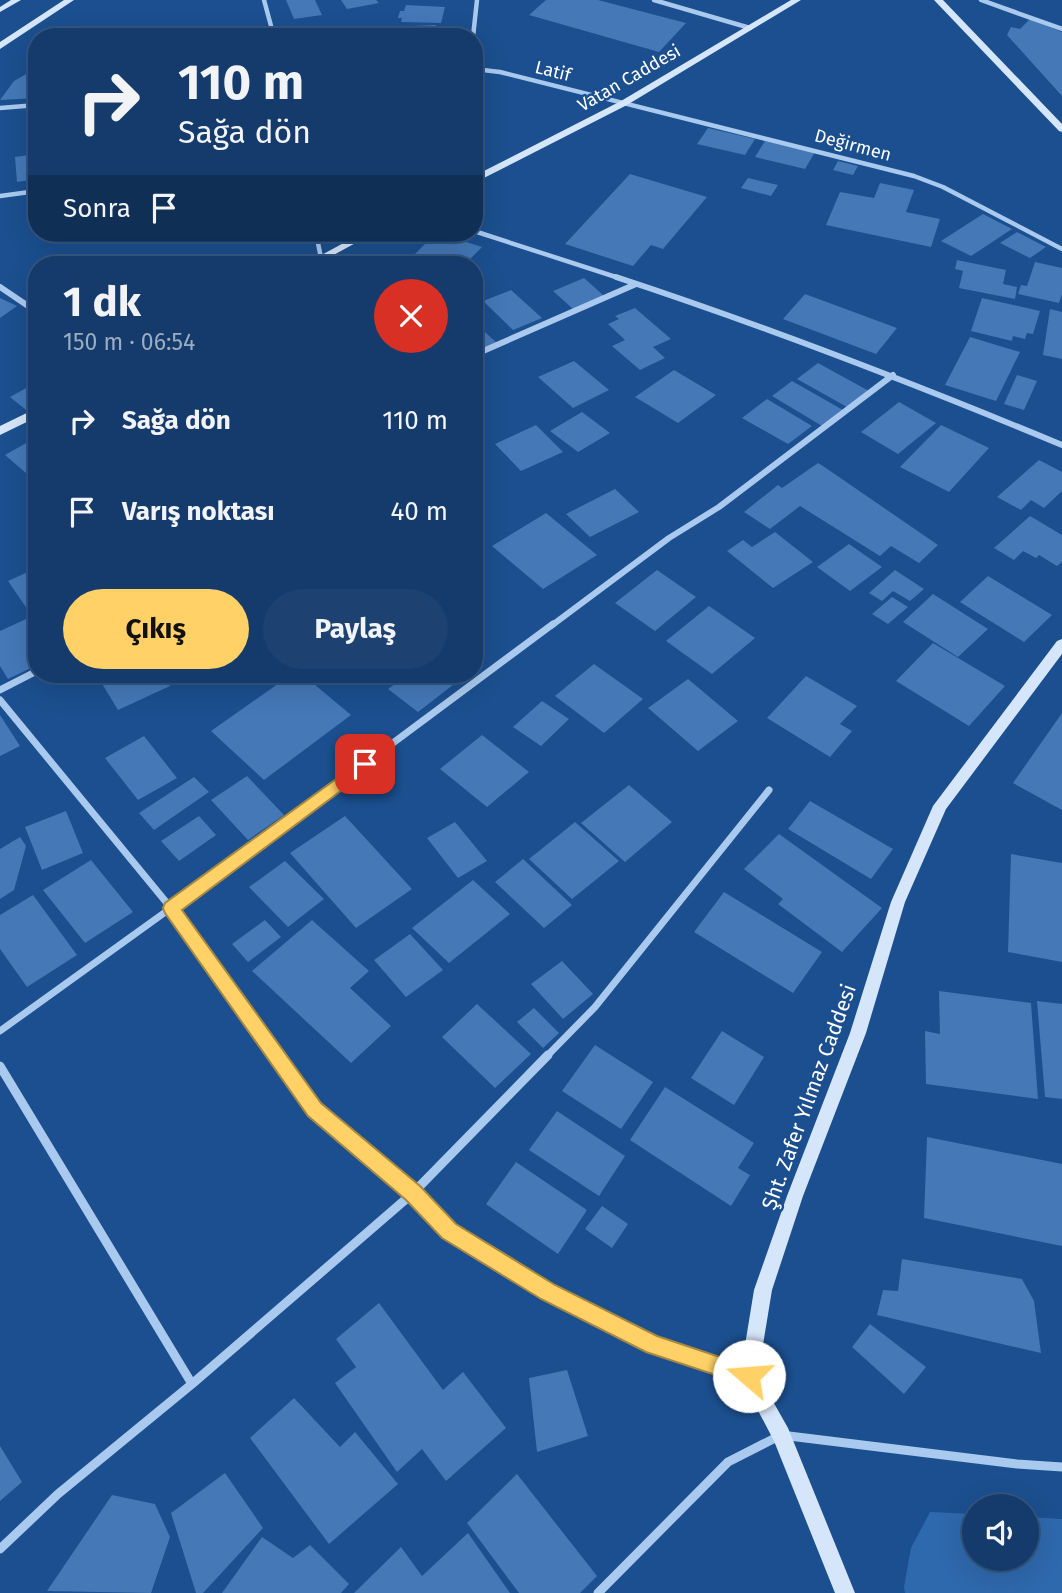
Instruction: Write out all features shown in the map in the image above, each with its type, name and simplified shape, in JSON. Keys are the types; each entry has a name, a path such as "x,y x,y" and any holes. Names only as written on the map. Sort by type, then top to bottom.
{"street":[{"path":"0,10 17,0"},
{"path":"0,46 70,0"},
{"path":"264,0 272,28"},
{"path":"474,28 477,0"},
{"path":"654,0 750,28"},
{"name":"Vatan Caddesi","path":"483,175 624,103 797,0"},
{"path":"938,0 1062,129"},
{"path":"981,0 1062,29"},
{"name":"Latif","path":"483,70 624,103"},
{"name":"Değirmen","path":"624,103 914,176 943,187 1062,249"},
{"path":"0,108 28,106"},
{"path":"0,196 28,192"},
{"path":"483,234 637,284 894,375 1062,445"},
{"path":"325,256 352,242"},
{"path":"483,351 637,284"},
{"path":"0,287 28,306"},
{"path":"483,676 669,538 719,507 894,375"},
{"path":"0,431 28,417"},
{"name":"Şht. Zafer Yılmaz Caddesi","path":"749,1376 763,1290 794,1196 858,1033 898,902 940,806 1062,644"},
{"path":"0,690 28,676"},
{"path":"0,1031 474,683"},
{"path":"0,700 171,908 315,1110 413,1193 449,1231 548,1292 653,1345 749,1376 781,1435 845,1593"},
{"path":"0,1549 58,1494 192,1384 413,1193 595,1007 769,790"},
{"path":"0,1066 192,1384"},
{"path":"598,1593 728,1462 781,1435 1017,1464 1062,1467"}],"shaded area":[{"path":"930,1512 962,1513 962,1571 1039,1571 1039,1518 1062,1519 1062,1593 905,1593 911,1548"}],"building":[{"path":"286,0 315,0 322,15 294,19"},
{"path":"341,0 376,0 379,3 347,9"},
{"path":"546,0 598,0 686,23 659,52 529,15"},
{"path":"406,5 445,7 441,23 401,22 402,18 398,18 400,11 404,11"},
{"path":"1030,19 1062,32 1062,96 1007,35 1011,27 1020,29"},
{"path":"436,25 436,28 389,28"},
{"path":"28,73 28,98 0,100 14,81"},
{"path":"708,128 755,139 745,155 697,144"},
{"path":"765,141 815,152 805,169 755,157"},
{"path":"28,155 28,180 17,182 15,157"},
{"path":"838,161 858,166 853,175 833,170"},
{"path":"630,174 707,197 663,249 651,245 633,266 565,244"},
{"path":"748,178 778,185 771,196 741,188"},
{"path":"880,183 914,190 906,212 940,219 931,247 826,225 840,192 874,198"},
{"path":"983,214 1012,229 971,256 941,241"},
{"path":"1017,232 1046,247 1030,258 1000,243"},
{"path":"427,242 466,242 482,247 473,256 415,254"},
{"path":"957,260 1006,270 1003,284 1017,287 1015,299 959,288 963,271 955,269"},
{"path":"1035,262 1062,268 1062,294 1059,303 1018,294 1021,285 1027,286"},
{"path":"584,278 604,296 573,309 553,291"},
{"path":"511,290 542,318 513,330 483,301"},
{"path":"805,294 897,328 876,354 783,319"},
{"path":"0,298 17,306 0,318"},
{"path":"982,298 1040,311 1033,334 1027,333 1025,339 1013,336 1012,341 971,331"},
{"path":"635,308 671,339 653,347 665,358 640,370 612,346 625,340 608,324 619,319 615,316"},
{"path":"1050,309 1062,312 1062,359 1043,355"},
{"path":"483,330 497,343 483,348"},
{"path":"970,337 1020,352 996,401 945,385"},
{"path":"574,361 609,390 573,408 538,377"},
{"path":"818,363 869,391 847,407 797,379"},
{"path":"674,370 716,395 678,423 635,397"},
{"path":"1017,375 1037,381 1024,410 1004,404"},
{"path":"792,381 843,410 822,426 772,396"},
{"path":"28,387 28,411 10,397"},
{"path":"767,399 812,426 788,444 742,418"},
{"path":"899,402 936,423 898,454 861,432"},
{"path":"582,412 610,433 578,452 550,431"},
{"path":"536,425 563,452 521,471 495,444"},
{"path":"941,425 989,448 949,492 900,467"},
{"path":"28,442 28,475 5,455"},
{"path":"1039,460 1062,472 1062,491 1044,508 1031,500 1021,510 997,497"},
{"path":"818,463 938,545 919,563 891,546 880,556 800,506 770,529 744,512 778,485 782,488"},
{"path":"615,489 639,512 590,537 566,514"},
{"path":"546,513 597,555 543,589 492,546"},
{"path":"1030,516 1062,535 1062,562 1057,566 1039,555 1036,558 1023,551 1014,560 994,548"},
{"path":"775,532 813,562 773,588 727,551 743,540 752,547"},
{"path":"849,544 882,567 850,591 817,567"},
{"path":"657,570 696,597 655,631 615,603"},
{"path":"895,570 924,589 910,601 893,591 882,601 869,593"},
{"path":"28,572 28,610 8,581"},
{"path":"988,576 1052,615 1024,642 960,602"},
{"path":"933,594 988,629 958,657 903,622"},
{"path":"892,597 908,607 888,624 872,614"},
{"path":"709,606 755,638 712,674 666,641"},
{"path":"28,618 28,669 8,679 0,666 0,631"},
{"path":"933,643 1005,686 969,726 896,681"},
{"path":"594,664 643,699 604,733 555,696"},
{"path":"806,676 857,706 840,724 852,731 830,757 767,718"},
{"path":"688,679 738,721 698,751 648,708"},
{"path":"102,683 168,683 170,686 118,710"},
{"path":"279,683 313,683 351,715 264,780 211,731"},
{"path":"396,683 455,683 418,712 388,689"},
{"path":"542,701 569,719 541,746 513,727"},
{"path":"1062,713 1062,810 1013,783"},
{"path":"0,715 20,746 0,756"},
{"path":"482,735 529,772 487,807 440,769"},
{"path":"144,736 177,778 138,800 105,758"},
{"path":"247,776 284,815 248,840 211,800"},
{"path":"194,777 209,792 154,830 139,813"},
{"path":"629,785 672,822 625,862 581,823"},
{"path":"810,801 893,849 871,879 788,829"},
{"path":"66,811 83,853 42,870 25,827"},
{"path":"199,816 216,835 179,861 161,841"},
{"path":"345,816 412,889 356,928 290,853"},
{"path":"455,822 487,861 458,878 427,838"},
{"path":"575,822 619,861 572,899 529,859"},
{"path":"779,834 882,908 842,952 778,904 783,899 744,869"},
{"path":"20,837 26,846 14,890 0,899 0,849"},
{"path":"1011,854 1062,863 1062,962 1008,952"},
{"path":"523,859 572,905 544,928 495,882"},
{"path":"91,860 133,912 85,943 43,890"},
{"path":"285,861 324,899 288,927 249,887"},
{"path":"473,880 510,914 449,963 412,928"},
{"path":"724,892 822,952 793,993 694,932"},
{"path":"33,895 77,955 27,987 0,949 0,915"},
{"path":"265,920 281,937 248,962 232,944"},
{"path":"312,920 369,971 350,988 391,1026 351,1063 252,971"},
{"path":"410,934 443,970 406,997 374,960"},
{"path":"562,961 593,994 563,1019 531,984"},
{"path":"939,991 1031,1003 1038,1099 926,1084 925,1031 940,1034"},
{"path":"1037,1001 1062,1004 1062,1099 1045,1097"},
{"path":"477,1004 531,1054 495,1088 442,1037"},
{"path":"534,1008 559,1033 543,1048 517,1022"},
{"path":"722,1031 764,1057 734,1105 691,1078"},
{"path":"595,1045 653,1082 621,1129 562,1091"},
{"path":"665,1087 754,1143 738,1168 750,1175 731,1206 630,1140"},
{"path":"557,1111 625,1156 599,1196 529,1150"},
{"path":"927,1137 1062,1164 1062,1246 924,1218"},
{"path":"516,1162 587,1210 558,1254 486,1204"},
{"path":"602,1206 628,1224 612,1248 585,1229"},
{"path":"902,1259 1022,1279 1034,1301 1041,1353 877,1315 883,1290 898,1291"},
{"path":"379,1303 443,1390 463,1372 506,1428 446,1481 422,1449 397,1472 335,1383 356,1367 336,1339"},
{"path":"870,1324 926,1367 904,1394 852,1347"},
{"path":"567,1370 588,1436 537,1452 529,1378"},
{"path":"294,1398 340,1447 355,1432 398,1484 329,1544 250,1438"},
{"path":"0,1446 22,1482 0,1501"},
{"path":"225,1473 263,1528 203,1593 196,1593 171,1513"},
{"path":"517,1474 597,1576 580,1593 519,1593 467,1523"},
{"path":"112,1495 155,1504 170,1537 151,1593 47,1591"},
{"path":"468,1533 510,1593 354,1593 401,1547 422,1576"},
{"path":"262,1537 293,1558 310,1545 349,1584 341,1593 222,1593"}],"route":[{"path":"365,764 171,908 315,1110 413,1193 449,1231 548,1292 653,1345 749,1376"}]}
